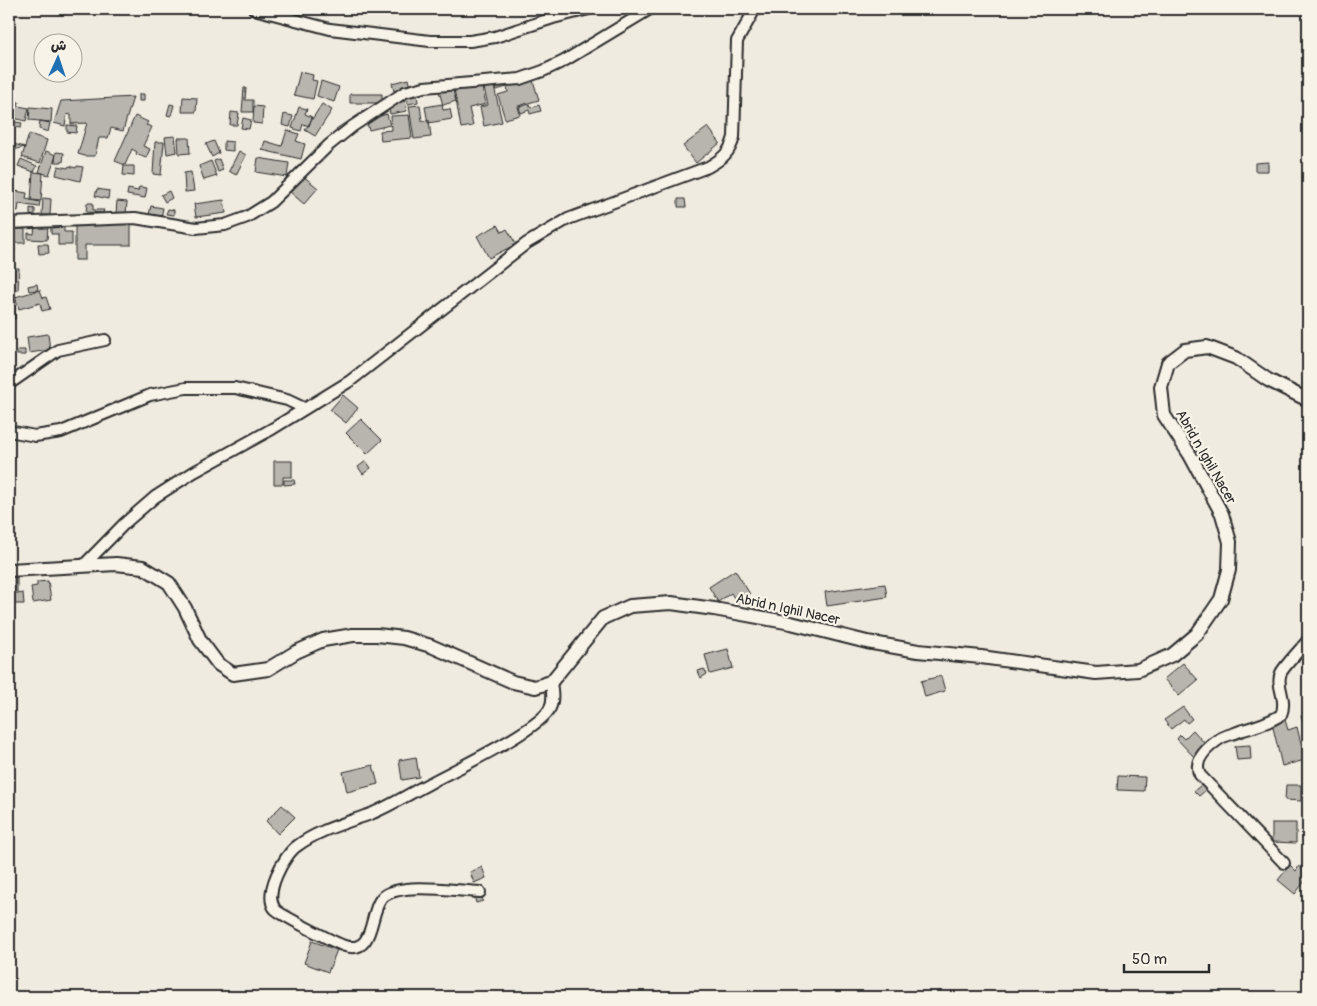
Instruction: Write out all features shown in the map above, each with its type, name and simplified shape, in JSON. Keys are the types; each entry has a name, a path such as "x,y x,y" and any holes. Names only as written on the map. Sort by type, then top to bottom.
{"street":[{"path":"254,9 330,29 430,41 470,41 494,37 553,18 589,9"},
{"path":"9,223 135,218 196,228 225,225 247,217 271,202 329,145 353,126 404,92 424,87 520,79 564,61 650,9"},
{"path":"83,566 125,523 155,496 272,429 350,381 527,243 568,219 708,167 724,158 731,148 734,137 737,41 755,9"},
{"path":"9,384 58,350 105,340"},
{"name":"Abrid n Ighil Nacer","path":"551,682 603,618 630,606 671,603 714,608 782,621 867,642 918,651 981,657 1096,673 1138,670 1172,655 1197,634 1221,599 1229,570 1230,542 1222,514 1190,455 1164,415 1161,388 1168,363 1185,350 1207,347 1236,358 1268,380 1308,400"},
{"path":"9,431 35,436 61,432 150,395 186,388 235,388 287,400 304,408"},
{"path":"9,570 116,564 144,567 169,583 185,608 204,646 218,664 233,674 268,669 296,652 323,640 353,635 378,635 404,638 431,646 513,682 534,687 551,682 551,708 543,718 517,736 374,812 320,831 295,847 282,863 272,886 272,901 275,909 288,918 346,946 359,946 367,940 371,923 382,897 395,890 411,888 480,892"},
{"path":"1284,863 1200,776 1197,770 1197,762 1204,753 1222,738 1271,721 1281,715 1284,700 1280,684 1280,673 1308,640"}],"building":[{"path":"300,72 313,75 312,80 317,81 313,99 294,95"},
{"path":"531,74 539,100 518,106 520,115 505,119 498,95 508,92 507,87 496,90 494,85"},
{"path":"408,79 410,87 394,91 392,83"},
{"path":"321,81 339,87 334,102 317,96"},
{"path":"481,84 486,104 469,108 473,126 461,128 454,89"},
{"path":"494,86 502,122 484,126 480,107 488,105 484,88"},
{"path":"452,87 456,101 443,105 439,91"},
{"path":"244,88 246,88 245,100 253,100 253,112 242,112"},
{"path":"139,94 144,94 144,101 139,101"},
{"path":"350,94 382,94 382,103 350,103"},
{"path":"417,95 418,102 408,104 406,97"},
{"path":"133,97 123,131 111,128 108,138 99,138 95,156 78,154 87,123 71,124 71,115 67,114 65,126 54,123 61,101"},
{"path":"183,97 197,98 196,112 182,112"},
{"path":"9,100 19,102 18,106 29,108 26,121 9,117"},
{"path":"405,101 407,111 390,114 388,105"},
{"path":"170,104 174,105 171,116 167,115"},
{"path":"322,104 332,110 315,136 305,130"},
{"path":"442,104 443,110 450,109 452,119 428,123 425,107"},
{"path":"529,104 531,108 539,105 541,111 530,114 529,110 521,113 519,107"},
{"path":"420,105 422,121 429,120 431,137 414,139 409,106"},
{"path":"254,106 263,107 262,124 253,123"},
{"path":"30,107 52,109 51,122 29,120"},
{"path":"299,107 307,109 305,114 312,117 309,126 303,124 301,131 292,128"},
{"path":"231,112 239,113 237,125 230,125"},
{"path":"284,114 293,116 290,127 282,125"},
{"path":"387,114 390,125 369,130 366,120"},
{"path":"409,115 412,138 381,141 380,131 392,130 391,116"},
{"path":"135,116 148,122 146,125 152,127 143,146 150,149 146,158 136,154 137,152 132,149 125,165 115,161"},
{"path":"243,118 251,120 249,129 241,128"},
{"path":"40,121 50,123 48,132 39,129"},
{"path":"15,122 22,123 21,128 14,127"},
{"path":"345,123 348,129 339,134 336,129"},
{"path":"67,125 77,126 76,133 67,132"},
{"path":"9,126 12,127 9,142"},
{"path":"708,127 720,143 696,163 683,146"},
{"path":"287,130 299,134 296,141 305,144 301,159 262,150 265,141 282,146"},
{"path":"29,134 47,140 40,163 22,157"},
{"path":"175,136 177,152 167,154 165,137"},
{"path":"178,138 189,138 190,153 179,154"},
{"path":"214,141 219,153 212,157 206,144"},
{"path":"224,141 233,142 233,151 224,150"},
{"path":"155,142 164,142 161,175 153,174"},
{"path":"9,143 25,147 13,150 15,151 9,173"},
{"path":"46,151 56,155 49,175 39,172"},
{"path":"239,151 246,155 236,175 229,171"},
{"path":"56,152 64,153 63,162 55,162"},
{"path":"258,158 289,163 287,177 256,172"},
{"path":"21,159 37,166 34,172 18,166"},
{"path":"219,159 223,170 218,172 214,161"},
{"path":"211,161 217,176 204,180 199,166"},
{"path":"1268,162 1268,171 1255,171 1255,163"},
{"path":"58,166 68,168 69,166 83,167 80,181 56,175"},
{"path":"124,166 134,166 134,176 123,175"},
{"path":"33,172 43,173 41,201 31,200"},
{"path":"191,172 194,191 185,192 184,173"},
{"path":"303,176 318,188 304,204 290,192"},
{"path":"139,187 147,188 145,198 127,195 128,189 138,191"},
{"path":"97,189 109,191 108,199 95,196"},
{"path":"9,190 27,193 26,199 40,202 39,207 19,204 18,211 9,209"},
{"path":"169,191 172,198 165,202 161,195"},
{"path":"43,198 51,199 50,215 42,215"},
{"path":"678,199 685,199 686,207 678,207"},
{"path":"224,200 226,213 196,217 194,204"},
{"path":"117,201 127,202 126,214 116,213"},
{"path":"87,203 93,203 93,210 104,210 103,213 86,212"},
{"path":"151,206 163,208 161,218 149,215"},
{"path":"30,208 35,209 35,216 30,215"},
{"path":"168,209 174,210 174,215 166,214"},
{"path":"75,220 131,221 131,245 85,245 85,260 75,260"},
{"path":"35,225 48,226 47,240 28,239 28,233 34,234"},
{"path":"51,225 64,225 64,232 72,232 72,245 58,245 58,234 51,234"},
{"path":"498,225 502,232 507,229 516,244 489,258 477,236"},
{"path":"9,229 25,229 25,243 9,243"},
{"path":"9,243 14,243 15,250 9,250"},
{"path":"38,244 48,244 49,253 39,254"},
{"path":"12,268 19,268 18,290 12,290"},
{"path":"37,284 38,290 29,291 28,286"},
{"path":"40,290 43,298 46,297 50,309 42,311 40,303 19,309 15,297"},
{"path":"9,295 15,295 15,319 9,319"},
{"path":"9,320 12,320 11,331 9,331"},
{"path":"48,334 50,350 29,353 27,337"},
{"path":"17,350 25,350 25,355 17,355"},
{"path":"343,395 358,408 346,423 330,410"},
{"path":"361,419 382,440 367,454 346,433"},
{"path":"274,461 292,461 292,477 283,477 283,484 274,484"},
{"path":"366,461 371,468 363,474 358,467"},
{"path":"284,480 294,480 295,484 284,485"},
{"path":"735,570 750,594 737,603 731,593 718,602 709,587"},
{"path":"17,576 17,594 23,593 24,604 9,604 9,577"},
{"path":"48,581 51,600 33,603 31,587 37,586 37,582"},
{"path":"885,584 887,597 827,606 825,592"},
{"path":"728,649 733,668 710,674 705,655"},
{"path":"1183,663 1198,680 1179,696 1164,679"},
{"path":"704,669 707,674 701,678 698,671"},
{"path":"941,676 945,691 925,697 921,681"},
{"path":"1183,707 1192,719 1187,723 1184,719 1171,729 1164,720"},
{"path":"1308,715 1308,735 1306,735 1301,716"},
{"path":"1285,720 1288,730 1297,727 1305,760 1282,766 1272,723"},
{"path":"1193,730 1207,746 1195,758 1177,739 1180,735 1184,739"},
{"path":"1250,745 1251,759 1237,760 1235,746"},
{"path":"416,757 419,777 402,780 399,760"},
{"path":"373,765 378,784 347,792 343,772"},
{"path":"1303,769 1308,769 1308,786 1303,785"},
{"path":"1118,776 1145,777 1144,791 1117,790"},
{"path":"1201,785 1206,790 1199,796 1194,791"},
{"path":"1286,785 1301,785 1301,801 1285,800"},
{"path":"1303,785 1308,786 1308,797 1302,796"},
{"path":"282,805 295,817 278,834 266,821"},
{"path":"1272,823 1296,823 1296,843 1272,842"},
{"path":"1290,865 1296,871 1299,866 1308,873 1308,877 1295,894 1278,880"},
{"path":"482,867 486,878 474,883 470,872"},
{"path":"481,894 483,901 476,903 474,896"},
{"path":"312,941 337,950 328,972 304,963"}]}
